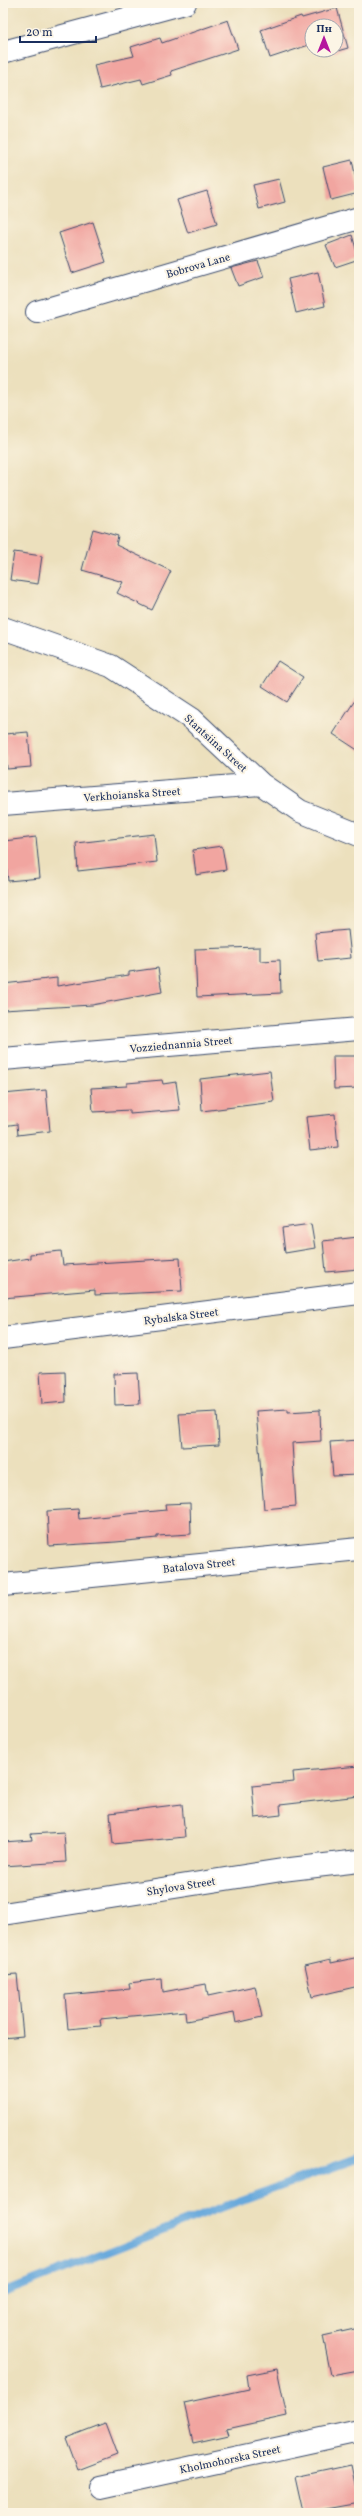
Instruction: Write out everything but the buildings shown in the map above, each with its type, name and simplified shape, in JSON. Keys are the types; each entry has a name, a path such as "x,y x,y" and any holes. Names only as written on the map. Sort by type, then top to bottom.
{"street":[{"path":"3,52 185,3"},
{"name":"Bobrova Lane","path":"37,312 359,218"},
{"name":"Stantsiina Street","path":"3,628 111,666 192,719 261,784 300,811 359,835"},
{"name":"Verkhoianska Street","path":"3,804 261,784"},
{"name":"Vozziednannia Street","path":"3,1059 359,1029"},
{"name":"Rybalska Street","path":"3,1338 359,1294"},
{"name":"Batalova Street","path":"3,1585 359,1549"},
{"name":"Batalova Street","path":"3,1598 40,1582"},
{"name":"Shylova Street","path":"3,1914 282,1870 359,1861"},
{"name":"Kholmohorska Street","path":"101,2486 359,2431"}],"waterway":[{"path":"3,2293 236,2202 359,2158"}]}
